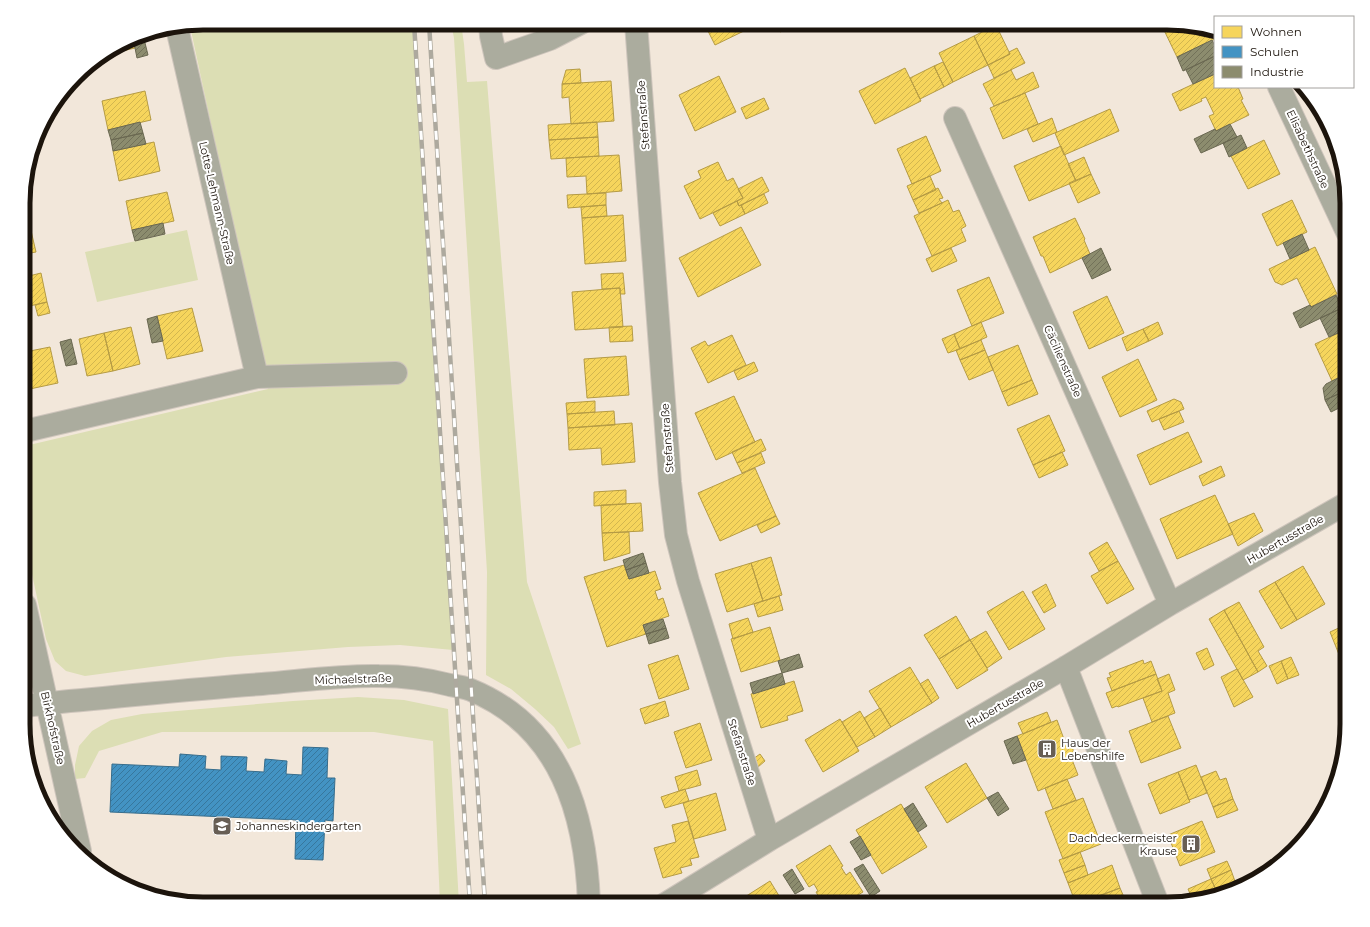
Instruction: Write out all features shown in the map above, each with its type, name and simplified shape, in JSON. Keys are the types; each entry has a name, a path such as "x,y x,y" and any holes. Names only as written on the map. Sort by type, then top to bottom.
{"street":[{"path":"491,30 496,58 550,39 567,30"},
{"name":"Stefanstraße","path":"637,30 670,482 676,534 688,581 769,840"},
{"name":"Lotte-Lehmann-Straße","path":"178,32 257,377"},
{"name":"Elisabethstraße","path":"1279,88 1340,217"},
{"name":"Cäcilienstraße","path":"955,118 1170,604"},
{"path":"30,430 257,377 396,373"},
{"name":"Hubertusstraße","path":"676,897 769,840 1066,667 1170,604 1340,507"},
{"name":"Birkhofstraße","path":"30,631 78,843"},
{"path":"1066,667 1155,897"},
{"name":"Michaelstraße","path":"30,705 238,686 380,676 429,680 469,689 489,699 513,715 525,725 550,754 570,792 582,832 586,859 589,897"}],"green space":[{"path":"191,30 413,30 453,650 400,645 348,647 226,657 85,676 66,671 55,661 46,639 30,565 30,445 268,389"},
{"path":"452,30 462,30 467,82 487,81 527,582 581,744 568,749 554,727 535,709 511,689 486,675 487,572"},
{"path":"187,230 198,280 97,302 85,252"},
{"path":"358,697 404,700 448,709 459,897 440,897 433,741 374,732 162,732 99,751 85,778 75,779 75,765 79,746 92,731 111,720 142,714"}],"building: Wohnen":[{"path":"708,30 746,30 715,45"},
{"path":"986,30 998,30 1010,54 988,65 974,36"},
{"path":"1164,30 1189,31 1214,37 1214,39 1177,57"},
{"path":"974,36 988,65 953,82 939,53"},
{"path":"134,44 135,48 120,52"},
{"path":"1017,48 1025,63 994,78 988,65 1010,54 1009,52"},
{"path":"943,62 953,82 944,87 934,66"},
{"path":"934,66 944,87 920,99 910,78"},
{"path":"905,68 921,101 875,124 859,91"},
{"path":"580,69 581,83 562,84 566,70"},
{"path":"1011,70 1016,80 1033,72 1039,87 994,106 983,84"},
{"path":"1214,74 1214,88 1238,88 1243,99 1241,100 1249,115 1216,131 1209,116 1214,114 1206,97 1201,99 1202,101 1180,111 1172,94"},
{"path":"719,76 736,112 695,131 679,95"},
{"path":"611,81 614,121 571,124 569,97 562,98 562,84"},
{"path":"145,91 151,120 108,130 102,101"},
{"path":"1025,93 1038,124 1003,139 990,108"},
{"path":"764,98 769,109 746,119 741,108"},
{"path":"1110,109 1119,131 1064,155 1055,133"},
{"path":"1052,118 1057,132 1033,142 1027,129"},
{"path":"597,122 598,137 549,140 548,125"},
{"path":"926,136 941,171 912,184 897,149"},
{"path":"598,137 599,156 551,159 549,140"},
{"path":"1264,140 1280,174 1248,189 1231,156"},
{"path":"154,142 160,171 119,181 113,151"},
{"path":"1061,146 1076,181 1029,201 1014,166"},
{"path":"619,155 622,191 587,194 586,176 567,177 566,158"},
{"path":"1084,157 1091,174 1076,181 1068,164"},
{"path":"718,162 727,181 733,178 743,198 700,219 684,186 701,178 698,171"},
{"path":"1091,174 1100,193 1078,203 1069,183"},
{"path":"930,176 936,190 913,200 907,186"},
{"path":"762,177 769,191 739,206 737,201 743,198 738,189"},
{"path":"938,188 943,198 939,199 942,203 919,213 913,200"},
{"path":"167,192 174,221 132,230 126,201"},
{"path":"606,193 606,205 568,208 567,195"},
{"path":"764,194 768,203 745,214 741,205"},
{"path":"948,200 953,212 959,210 966,226 961,229 966,241 932,256 914,216"},
{"path":"1292,200 1307,232 1277,246 1262,214"},
{"path":"737,201 739,206 741,205 745,214 720,226 713,213"},
{"path":"606,205 607,216 582,218 581,207"},
{"path":"623,215 626,261 585,264 582,218"},
{"path":"1075,218 1090,254 1050,273 1033,237"},
{"path":"30,226 36,252 30,253"},
{"path":"741,227 761,265 698,297 679,258"},
{"path":"1315,247 1337,294 1311,307 1297,278 1282,285 1275,282 1269,269"},
{"path":"951,248 957,261 932,272 926,259"},
{"path":"41,273 47,302 30,306 30,276"},
{"path":"623,273 625,294 620,294 620,288 602,289 601,274"},
{"path":"989,277 1004,313 972,326 957,290"},
{"path":"620,288 623,327 575,330 572,292"},
{"path":"1107,296 1124,333 1089,349 1073,312"},
{"path":"47,302 50,313 38,316 35,305"},
{"path":"192,308 203,351 167,359 157,316"},
{"path":"981,322 987,337 960,349 954,334"},
{"path":"1158,322 1163,334 1149,341 1143,329"},
{"path":"632,326 633,341 610,342 609,327"},
{"path":"131,327 140,364 113,371 104,333"},
{"path":"1143,329 1149,341 1127,351 1122,338"},
{"path":"1340,332 1340,377 1332,381 1315,344"},
{"path":"104,333 113,371 87,376 79,339"},
{"path":"954,334 960,349 948,353 942,339"},
{"path":"732,335 746,365 708,383 691,348 705,341 708,346"},
{"path":"981,340 985,350 960,360 956,350"},
{"path":"1018,345 1032,380 1002,392 988,357"},
{"path":"50,347 58,383 30,389 30,351"},
{"path":"985,350 993,370 969,380 960,360"},
{"path":"626,356 629,395 587,398 584,359"},
{"path":"1138,359 1157,400 1120,417 1102,377"},
{"path":"754,362 758,371 738,380 734,371"},
{"path":"1032,380 1038,394 1008,406 1002,392"},
{"path":"734,396 755,442 716,460 695,413"},
{"path":"1174,399 1181,402 1184,409 1152,422 1147,411"},
{"path":"595,401 595,412 567,414 566,403"},
{"path":"614,411 615,425 568,428 567,414"},
{"path":"1179,411 1184,422 1164,430 1159,419"},
{"path":"1049,415 1065,451 1033,465 1017,429"},
{"path":"632,423 635,462 602,465 601,448 569,450 568,428"},
{"path":"1188,432 1202,462 1150,485 1137,455"},
{"path":"761,439 766,450 737,463 732,452"},
{"path":"1062,452 1068,465 1039,478 1033,465"},
{"path":"761,453 765,463 742,473 737,463"},
{"path":"1221,466 1225,476 1203,486 1199,476"},
{"path":"755,468 776,516 720,541 698,493"},
{"path":"626,490 626,504 594,506 594,492"},
{"path":"1215,495 1233,534 1177,559 1160,519"},
{"path":"641,503 643,531 602,533 601,505"},
{"path":"1254,513 1263,531 1238,546 1228,524"},
{"path":"776,516 780,524 761,533 757,525"},
{"path":"629,532 630,553 604,561 602,533"},
{"path":"1107,542 1118,561 1099,571 1089,553"},
{"path":"771,557 782,595 763,601 751,563"},
{"path":"1118,561 1134,589 1107,604 1091,576"},
{"path":"751,563 763,601 727,612 715,574"},
{"path":"624,565 629,579 655,571 661,589 655,591 658,600 663,598 669,616 643,625 646,634 607,647 584,577"},
{"path":"1303,566 1325,604 1297,620 1275,582"},
{"path":"1275,582 1297,620 1281,629 1259,591"},
{"path":"1046,584 1056,606 1044,613 1032,592"},
{"path":"1023,591 1045,629 1009,650 987,612"},
{"path":"779,596 783,610 758,617 754,604"},
{"path":"1239,602 1264,647 1258,651 1267,666 1258,672 1224,610"},
{"path":"1224,610 1258,672 1243,680 1209,619"},
{"path":"956,616 970,640 939,659 924,635"},
{"path":"748,618 753,632 733,639 729,624"},
{"path":"770,627 780,660 741,672 731,639"},
{"path":"1340,627 1340,657 1330,632"},
{"path":"986,631 1002,658 987,668 970,640"},
{"path":"970,640 988,670 957,689 939,659"},
{"path":"1207,648 1214,665 1204,670 1196,653"},
{"path":"678,655 689,689 659,699 648,665"},
{"path":"1291,657 1299,675 1288,679 1281,661"},
{"path":"1143,660 1144,664 1151,661 1156,674 1112,691 1107,678 1111,677 1109,673"},
{"path":"1281,661 1288,679 1277,684 1269,666"},
{"path":"910,667 932,703 891,727 869,691"},
{"path":"1237,669 1253,697 1234,707 1221,677"},
{"path":"1156,674 1162,691 1112,708 1106,693"},
{"path":"1169,674 1175,690 1168,693 1175,713 1152,722 1143,698 1162,691 1157,679"},
{"path":"928,679 939,698 932,703 920,684"},
{"path":"794,681 803,711 787,716 788,720 761,728 751,694"},
{"path":"665,701 669,716 645,724 640,709"},
{"path":"880,708 891,727 875,737 864,718"},
{"path":"860,711 875,737 857,747 842,722"},
{"path":"1047,712 1051,722 1023,734 1018,723"},
{"path":"1168,716 1181,748 1141,763 1129,731"},
{"path":"840,719 859,751 823,772 805,740"},
{"name":"Haus der Lebenshilfe","path":"1057,720 1065,742 1070,740 1075,756 1071,757 1078,775 1038,791 1017,736"},
{"path":"700,723 712,760 686,768 674,732"},
{"path":"760,754 765,761 758,767 753,759"},
{"path":"966,763 987,798 947,823 925,787"},
{"path":"1196,765 1207,793 1189,800 1178,772"},
{"path":"697,770 701,785 679,791 675,777"},
{"path":"1216,771 1220,780 1226,778 1233,799 1213,807 1201,777"},
{"path":"1178,772 1190,802 1160,814 1148,784"},
{"path":"1067,779 1076,800 1053,809 1045,788"},
{"path":"685,789 689,801 665,808 661,797"},
{"path":"716,793 726,830 694,839 683,803"},
{"path":"1083,798 1101,844 1063,859 1045,812"},
{"path":"1233,799 1238,810 1217,818 1213,807"},
{"path":"901,804 927,847 882,874 856,830"},
{"path":"688,821 699,857 690,859 692,865 680,868 682,873 663,878 654,848 676,842 672,825"},
{"name":"Dachdeckermeister Krause","path":"1202,821 1215,852 1180,866 1168,835"},
{"path":"830,845 843,866 841,867 846,875 850,872 863,892 855,897 819,897 816,892 818,891 814,884 809,887 796,866"},
{"path":"1080,852 1085,865 1064,873 1059,860"},
{"path":"1227,861 1231,870 1211,879 1207,869"},
{"path":"1085,865 1088,875 1068,883 1064,873"},
{"path":"1112,865 1120,888 1095,897 1073,897 1068,883"},
{"path":"1231,870 1236,883 1216,890 1211,879"},
{"path":"1211,879 1216,890 1191,896 1188,889"},
{"path":"770,881 780,897 745,897"},
{"path":"1120,888 1124,897 1097,897"}],"building: Schulen":[{"path":"303,747 328,748 327,778 335,778 333,821 325,820 323,860 295,859 296,820 110,812 112,764 179,767 180,754 206,756 205,769 221,770 221,756 247,757 246,771 264,772 265,759 287,761 286,774 302,775"}],"building: Industrie":[{"path":"144,40 148,55 137,58 134,44"},
{"path":"1212,40 1214,44 1214,56 1183,71 1177,57"},
{"path":"1214,56 1214,74 1193,84 1186,70"},
{"path":"140,122 143,133 111,140 108,130"},
{"path":"1230,124 1237,137 1201,153 1194,139"},
{"path":"143,133 146,144 113,151 111,140"},
{"path":"1241,135 1247,148 1229,157 1223,143"},
{"path":"163,223 165,234 135,241 132,230"},
{"path":"1302,234 1309,250 1290,259 1283,243"},
{"path":"1101,248 1111,270 1092,279 1082,258"},
{"path":"1336,295 1340,304 1340,309 1300,328 1293,313 1310,305 1311,307"},
{"path":"1340,309 1340,332 1329,337 1320,318"},
{"path":"157,316 163,341 152,343 147,319"},
{"path":"71,339 77,364 66,366 60,342"},
{"path":"1338,378 1340,382 1340,393 1325,400 1323,388 1326,384"},
{"path":"1340,393 1340,408 1331,412 1325,400"},
{"path":"643,553 646,563 626,570 623,560"},
{"path":"646,563 649,573 629,579 626,570"},
{"path":"663,619 666,628 646,634 643,625"},
{"path":"666,628 669,638 649,644 646,634"},
{"path":"799,654 803,667 782,673 778,661"},
{"path":"782,673 785,684 753,694 750,683"},
{"path":"1017,736 1026,760 1013,764 1004,741"},
{"path":"998,792 1009,809 998,816 987,798"},
{"path":"913,803 927,826 918,832 904,809"},
{"path":"860,836 871,855 861,860 850,842"},
{"path":"863,864 880,891 871,897 854,869"},
{"path":"792,869 804,889 795,894 783,875"}],"railway":[{"path":"414,30 470,897"},
{"path":"429,30 485,897"}],"place":[{"name":"Haus der Lebenshilfe","path":"1047,749"},
{"name":"Johanneskindergarten","path":"222,826"},
{"name":"Dachdeckermeister Krause","path":"1191,844"}]}
